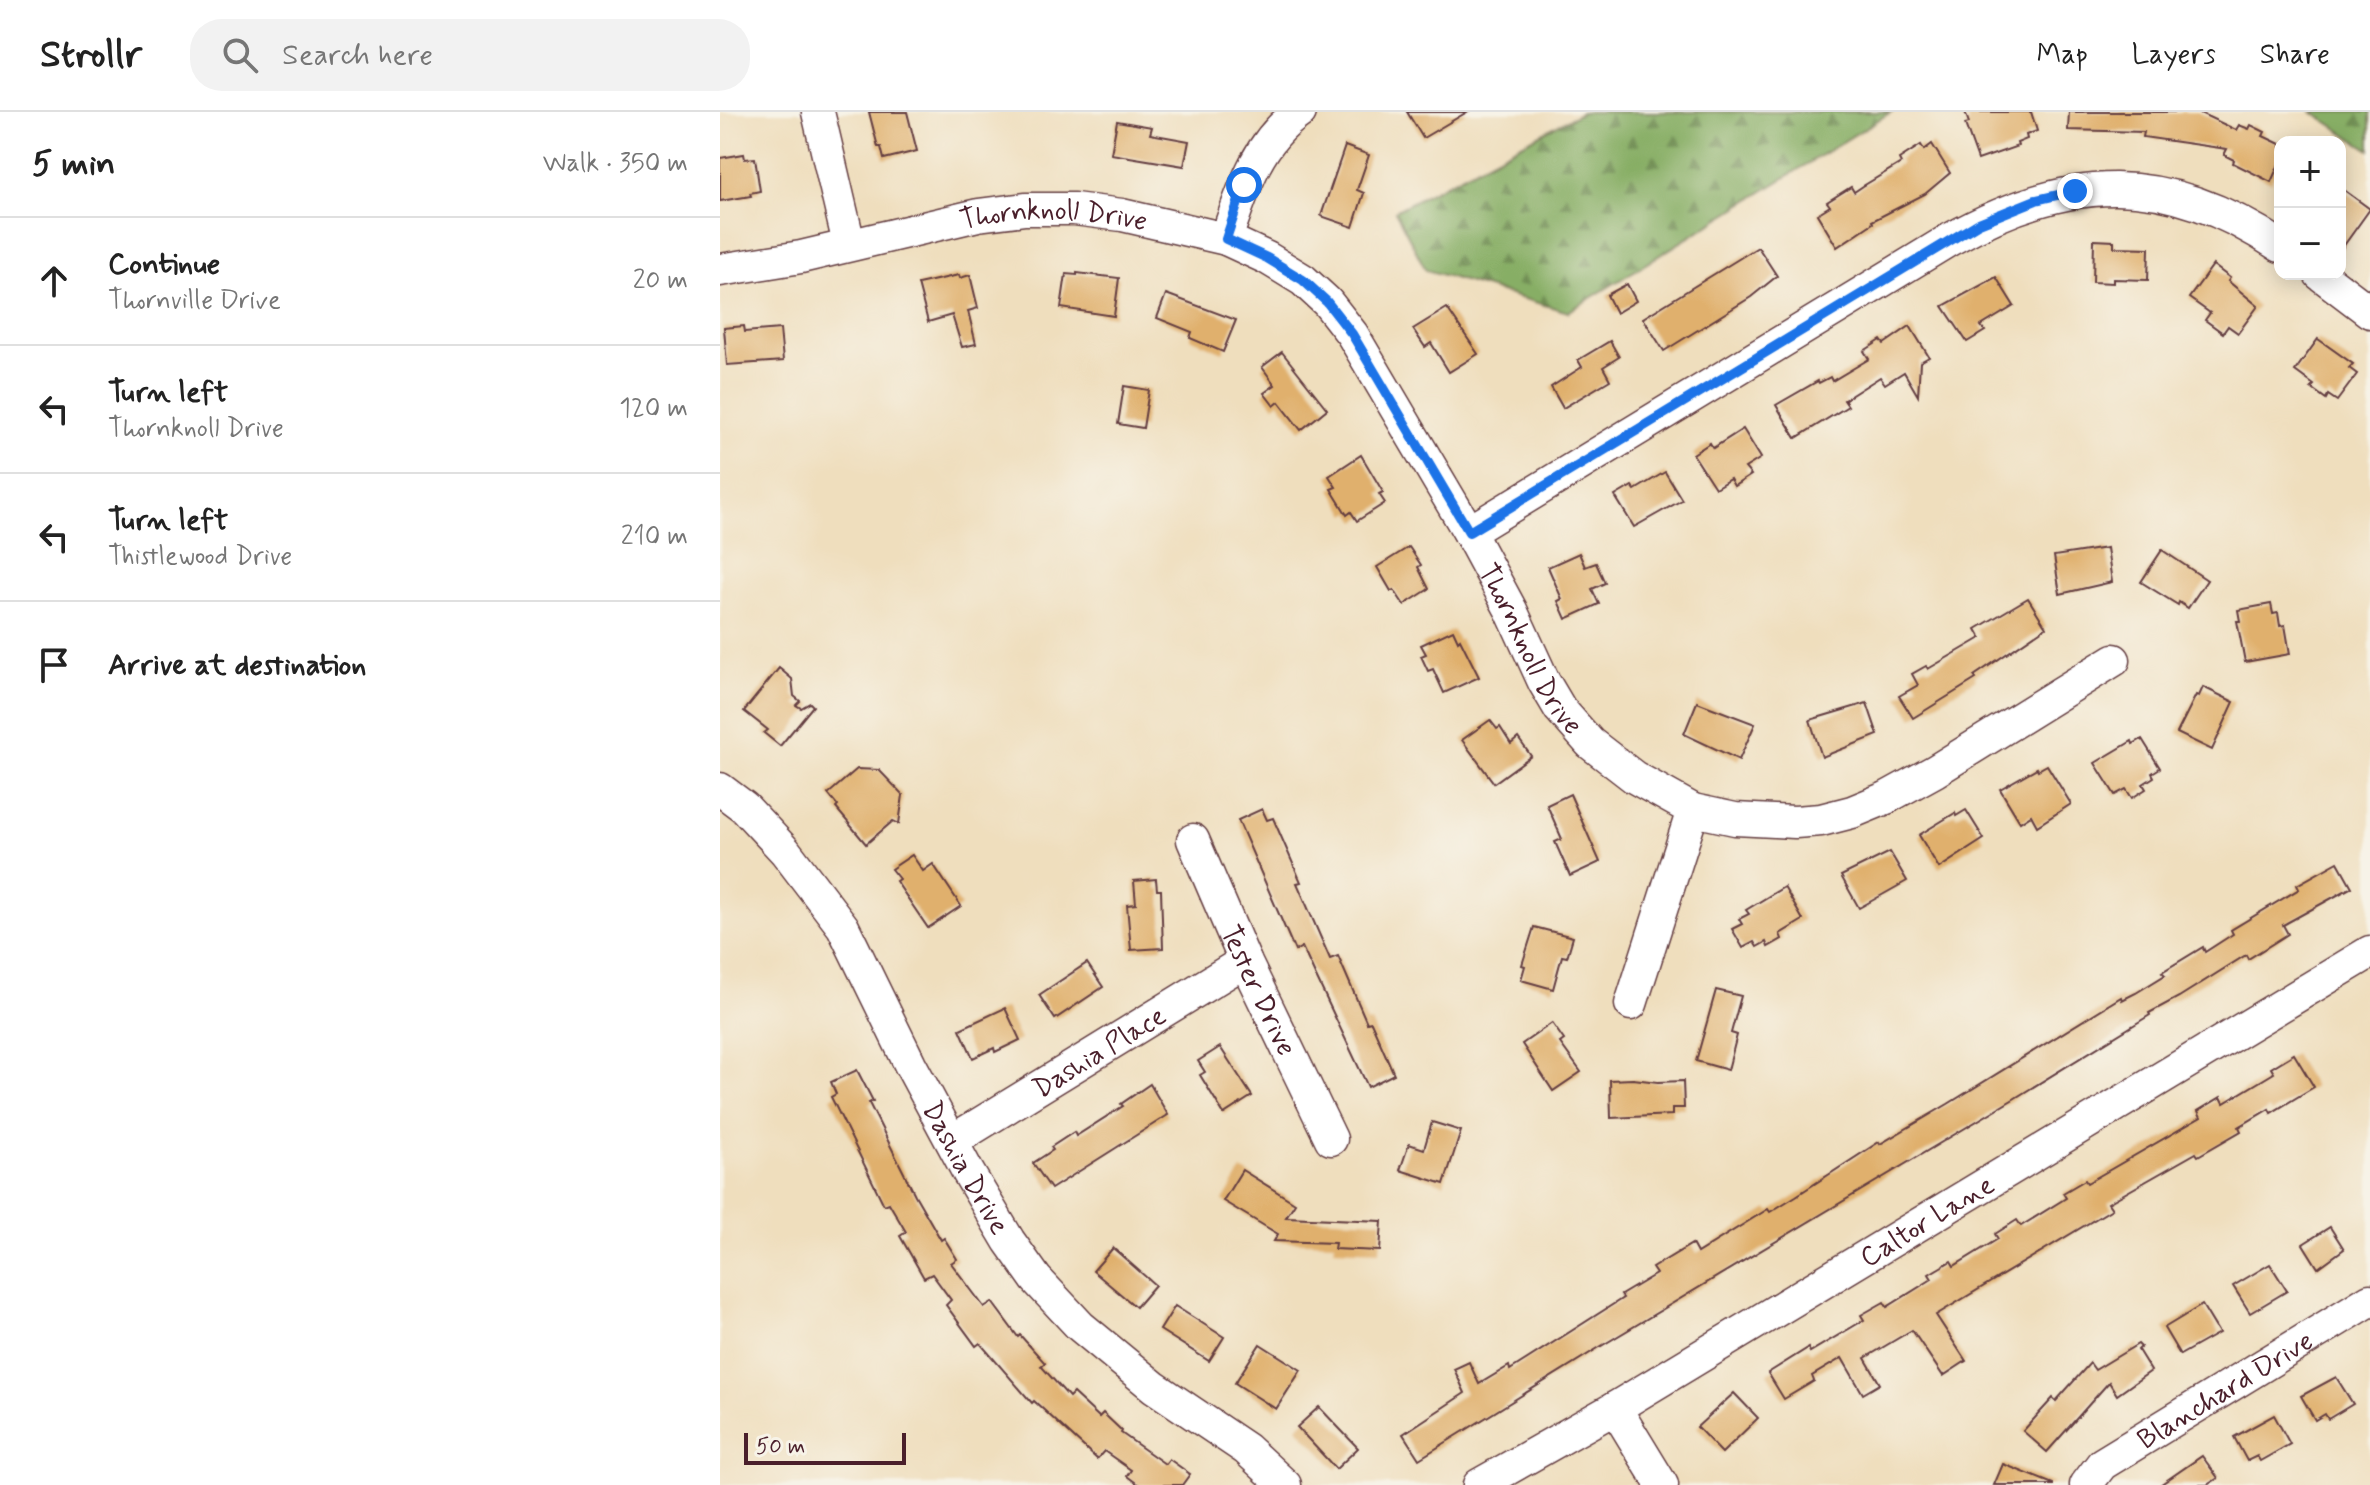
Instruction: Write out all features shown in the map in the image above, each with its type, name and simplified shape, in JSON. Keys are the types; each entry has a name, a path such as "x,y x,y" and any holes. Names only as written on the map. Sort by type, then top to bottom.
{"street":[{"path":"818,112 849,244"},
{"path":"1226,239 1244,185 1262,151 1287,121 1300,112"},
{"path":"1469,532 1949,240 1979,223 2036,200 2075,191 2118,189 2161,192 2196,201 2274,243"},
{"name":"Thornknoll Drive","path":"720,270 801,257 978,215 1025,209 1074,209 1122,215 1226,239 1267,258 1303,280 1327,302 1352,334 1469,532 1511,610 1544,682 1574,727 1634,777 1693,810 1735,819 1795,822 1821,820 1852,812 1886,798 1935,771 2114,660"},
{"path":"2328,280 2370,312"},
{"name":"Dashia Drive","path":"720,789 744,807 785,851 843,927 910,1064 952,1141 1009,1241 1036,1279 1080,1326 1154,1387 1246,1449 1285,1485"},
{"path":"1631,1004 1693,810"},
{"name":"Tester Drive","path":"1193,840 1245,961 1331,1139"},
{"name":"Caltor Lane","path":"1479,1485 1615,1408 2370,952"},
{"name":"Dashia Place","path":"952,1141 1245,961"},
{"name":"Blanchard Drive","path":"2086,1485 2102,1464 2370,1300"},
{"path":"1615,1408 1662,1485"}],"green space":[{"path":"1582,112 1891,112 1568,312 1426,270 1395,211"},
{"path":"2312,112 2370,112 2370,150"}],"building":[{"path":"869,112 907,112 917,151 884,159"},
{"path":"1407,112 1467,112 1423,138"},
{"path":"1965,112 2031,112 2037,131 2026,135 2027,139 2017,143 2018,146 1978,160 1965,124 1969,123"},
{"path":"2069,112 2198,112 2236,130 2239,125 2249,129 2251,125 2265,132 2263,136 2274,141 2274,175 2271,182 2233,163 2234,160 2224,155 2227,149 2143,137 2144,132 2068,130"},
{"path":"1117,121 1152,127 1150,134 1189,141 1184,166 1111,154"},
{"path":"1932,144 1950,173 1925,194 1872,221 1837,247 1817,214 1830,206 1827,202 1851,187 1854,192 1901,163 1899,159 1921,145 1924,150"},
{"path":"1345,146 1369,155 1357,190 1364,193 1353,227 1321,216"},
{"path":"744,154 745,159 755,158 760,191 750,193 751,196 720,201 720,158"},
{"path":"2346,191 2370,209 2346,243"},
{"path":"2094,240 2114,241 2114,247 2149,248 2148,280 2093,282"},
{"path":"1758,247 1777,276 1751,297 1664,351 1643,318"},
{"path":"2213,265 2258,306 2238,333 2228,326 2223,333 2205,320 2210,313 2189,298"},
{"path":"1066,274 1119,278 1114,316 1061,308"},
{"path":"959,275 960,278 970,275 978,308 968,311 976,344 962,347 952,315 928,322 918,284"},
{"path":"1996,277 2014,306 1981,326 1985,331 1967,342 1943,306"},
{"path":"1627,284 1636,301 1616,313 1607,295"},
{"path":"1166,294 1236,320 1223,352 1190,338 1192,332 1157,318"},
{"path":"1447,308 1478,354 1449,372 1431,343 1425,347 1413,329"},
{"path":"744,326 745,332 780,329 783,361 727,365 724,328"},
{"path":"1910,326 1929,357 1920,362 1918,396 1904,372 1885,384 1880,377 1844,400 1848,406 1796,438 1776,405 1818,381 1830,377 1832,381 1869,359 1864,351 1881,340 1884,344"},
{"path":"2318,339 2353,364 2349,368 2357,374 2337,401 2328,395 2326,399 2295,371"},
{"path":"1610,341 1619,357 1603,367 1610,380 1563,408 1551,387 1582,367 1578,360"},
{"path":"1282,352 1327,409 1301,430 1279,402 1274,406 1264,393 1275,385 1262,367"},
{"path":"1124,386 1149,390 1143,428 1118,424"},
{"path":"1743,429 1761,458 1745,468 1751,475 1734,486 1730,479 1715,488 1693,454 1710,443 1713,448"},
{"path":"1361,455 1383,492 1379,494 1385,503 1357,521 1351,512 1347,515 1331,489 1336,487 1329,476"},
{"path":"1665,472 1682,500 1634,527 1615,496 1632,486 1635,490"},
{"path":"1409,547 1421,565 1418,567 1429,589 1404,605 1394,590 1391,591 1377,567"},
{"path":"2107,548 2112,582 2060,594 2054,556"},
{"path":"2162,550 2207,580 2188,608 2141,582"},
{"path":"1579,553 1585,567 1596,563 1605,583 1592,589 1599,604 1566,619 1558,601 1562,599 1548,567"},
{"path":"2028,598 2046,627 1974,676 1976,679 1913,718 1899,696 1918,685 1912,674 1926,666 1928,669 1981,638 1976,629"},
{"path":"2271,604 2273,614 2278,613 2280,626 2285,625 2290,654 2245,662 2237,621 2240,621 2238,610"},
{"path":"1453,630 1479,677 1444,693 1433,669 1428,671 1421,656 1426,654 1421,645"},
{"path":"779,668 792,679 794,696 800,701 796,705 801,708 810,703 813,706 780,746 764,733 768,730 744,711"},
{"path":"2203,687 2234,702 2212,750 2177,733"},
{"path":"1697,702 1755,724 1739,760 1684,734"},
{"path":"1867,703 1878,735 1822,757 1810,720"},
{"path":"1490,720 1497,729 1500,727 1511,744 1518,738 1531,756 1494,783 1462,740"},
{"path":"2142,739 2160,768 2152,773 2154,777 2143,784 2146,789 2132,798 2126,789 2115,795 2095,763 2132,741 2133,744"},
{"path":"2047,765 2071,804 2037,826 2031,815 2020,822 2000,789"},
{"path":"857,769 879,770 903,795 899,824 893,821 866,844 828,794"},
{"path":"1570,794 1600,862 1570,876 1555,842 1562,839 1547,805"},
{"path":"1262,809 1267,820 1273,818 1330,959 1338,956 1367,1023 1371,1022 1394,1074 1368,1087 1302,947 1295,951 1238,820"},
{"path":"1966,810 1984,839 1939,868 1919,835 1955,813 1956,816"},
{"path":"1890,852 1907,881 1859,908 1841,876"},
{"path":"912,855 923,871 933,864 961,906 928,928 891,869"},
{"path":"2338,862 2352,887 2283,925 2288,934 2248,959 2246,955 2149,1013 2012,1100 1419,1459 1403,1434 1465,1393 1454,1369 1469,1362 1479,1384 1509,1366 1510,1370 1623,1298 1621,1295 1656,1274 1652,1268 1692,1244 1697,1253 1768,1209 1770,1212 1879,1142 1948,1104 2121,997 2122,1000 2136,993 2165,975 2162,972 2203,947 2205,952 2233,934 2231,930 2299,889 2297,885"},
{"path":"1156,879 1157,890 1161,890 1163,948 1131,950 1127,905 1136,904 1134,881"},
{"path":"1784,887 1803,920 1780,934 1782,939 1768,947 1766,942 1757,947 1754,942 1743,948 1732,929 1742,924 1739,919 1749,914 1746,910"},
{"path":"1534,927 1573,937 1567,957 1562,956 1553,989 1521,980 1525,966 1522,965"},
{"path":"1087,963 1103,987 1055,1019 1039,995"},
{"path":"1716,990 1741,996 1731,1033 1737,1035 1728,1070 1696,1061"},
{"path":"1005,1008 1020,1040 973,1058 960,1029"},
{"path":"1552,1023 1564,1040 1560,1043 1581,1072 1553,1091 1522,1044"},
{"path":"1220,1047 1252,1096 1224,1114 1200,1075 1205,1072 1198,1061"},
{"path":"2294,1054 2314,1087 2271,1113 2269,1109 2239,1127 2241,1131 2198,1156 2196,1153 2108,1203 2112,1209 1936,1315 1966,1361 1943,1376 1912,1330 1865,1358 1880,1384 1863,1394 1842,1358 1812,1376 1814,1381 1784,1399 1768,1373 1808,1348 1810,1352 1864,1320 1861,1315 1884,1302 1887,1307 1932,1279 1929,1274 1951,1261 1954,1266 1998,1239 1995,1234 2017,1220 2021,1226 2066,1198 2063,1193 2085,1180 2087,1183 2201,1117 2198,1111 2221,1097 2224,1103 2274,1073 2271,1068"},
{"path":"857,1070 873,1101 869,1103 915,1195 941,1240 944,1238 957,1259 951,1263 984,1307 992,1302 1018,1337 1020,1335 1045,1363 1041,1366 1069,1397 1073,1393 1099,1417 1103,1413 1121,1433 1165,1464 1169,1459 1190,1474 1182,1485 1139,1485 1127,1476 1131,1470 1104,1451 1097,1459 1034,1401 1032,1403 980,1343 976,1346 946,1305 951,1300 932,1274 924,1278 900,1236 906,1232 889,1203 884,1205 831,1097 836,1094 831,1082"},
{"path":"1610,1080 1683,1081 1684,1108 1672,1108 1672,1115 1611,1118"},
{"path":"1150,1084 1168,1115 1051,1189 1033,1163 1053,1150 1051,1147 1074,1132 1076,1136 1123,1106 1121,1104"},
{"path":"1432,1122 1461,1131 1444,1184 1400,1170 1409,1144 1424,1149"},
{"path":"1242,1170 1295,1203 1286,1217 1382,1221 1380,1251 1334,1249 1335,1243 1274,1241 1278,1234 1223,1201"},
{"path":"2330,1227 2344,1249 2318,1268 2303,1244"},
{"path":"1113,1248 1155,1285 1136,1307 1093,1271"},
{"path":"2270,1264 2287,1291 2250,1313 2233,1286"},
{"path":"2202,1305 2219,1333 2180,1355 2164,1328"},
{"path":"1175,1306 1224,1337 1209,1361 1160,1330"},
{"path":"1260,1344 1301,1370 1276,1409 1235,1383"},
{"path":"2138,1344 2141,1347 2138,1350 2151,1371 2117,1395 2109,1382 2047,1452 2023,1431 2053,1398 2056,1401 2090,1363 2095,1370"},
{"path":"2336,1377 2353,1404 2328,1419 2325,1414 2315,1420 2301,1396"},
{"path":"1734,1393 1758,1418 1722,1453 1697,1427"},
{"path":"1319,1407 1358,1448 1336,1469 1297,1427"},
{"path":"2274,1415 2290,1444 2260,1461 2257,1456 2247,1461 2234,1437"},
{"path":"2202,1456 2218,1478 2207,1485 2160,1485"},
{"path":"2003,1464 2053,1484 2053,1485 1994,1485"}],"route":[{"path":"1244,185 1226,239 1267,258 1303,280 1327,302 1352,334 1469,532 1979,223 2036,200 2075,191"}]}
